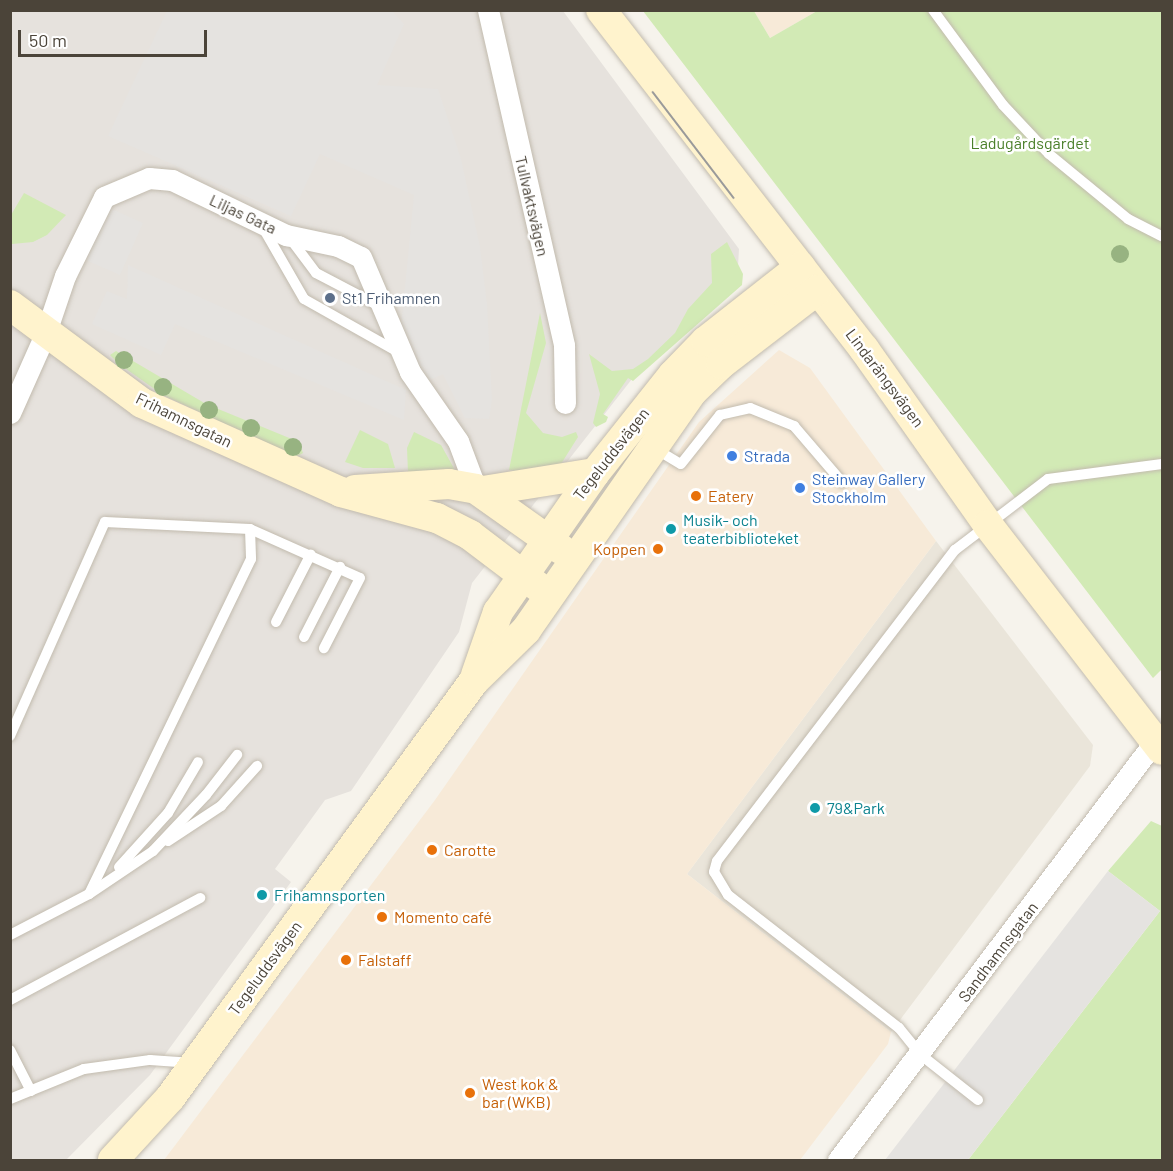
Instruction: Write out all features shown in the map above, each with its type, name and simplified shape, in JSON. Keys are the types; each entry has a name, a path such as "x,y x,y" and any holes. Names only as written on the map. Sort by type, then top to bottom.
{"street":[{"name":"Tullvaktsvägen","path":"488,10 564,345 565,403"},
{"name":"Lindarängsvägen","path":"601,10 922,427 988,525 1160,743"},
{"name":"Liljas Gata","path":"10,413 46,332 65,276 104,196 149,178 172,180 286,235 338,246 361,257 410,372 458,441 480,490"},
{"name":"Tegeluddsvägen","path":"113,1161 170,1098 474,681 526,630 693,391 809,278"},
{"name":"Tegeluddsvägen","path":"474,681 498,612 595,473 673,375 706,341 809,278"},
{"name":"Frihamnsgatan","path":"10,305 142,403 341,492 437,518 470,535 549,595"},
{"path":"341,492 405,485 449,484 480,490 595,473"},
{"path":"480,490 574,560"},
{"name":"Sandhamnsgatan","path":"838,1161 1160,743"}],"lane":[{"path":"933,10 1003,105 1049,154 1110,206 1162,236"},
{"path":"261,222 304,299 403,355"},
{"path":"286,235 316,273 385,309"},
{"path":"653,447 681,464 720,415 750,408 794,426 842,482"},
{"path":"978,1100 921,1055 899,1028 728,896 714,872 717,861 947,560 1048,479 1162,464"},
{"path":"10,736 105,522 250,529 311,554 360,578 324,648"},
{"path":"89,894 251,559 250,529"},
{"path":"276,622 311,554"},
{"path":"304,637 340,567"},
{"path":"153,851 206,795 237,755"},
{"path":"89,894 141,847 168,813 198,762"},
{"path":"10,935 89,894 221,806 257,766"},
{"path":"10,1000 200,898"},
{"path":"10,1050 31,1091"},
{"path":"10,1099 84,1069 108,1064 150,1060 196,1063"}],"shaded area":[{"path":"10,11 563,11 739,249 737,284 632,379 472,583 459,632 351,791 325,800 275,869 291,882 150,1075 66,1160 10,1160"},
{"path":"167,11 392,11 404,24 377,85 438,89 461,159 480,247 487,304 492,400 489,419 465,418 443,374 426,382 401,328 414,195 320,154 291,216 108,136"},
{"path":"754,11 817,11 770,38"},
{"path":"98,203 143,223 120,275 72,254"},
{"path":"128,265 406,390 404,420 175,324 161,355 92,324 107,291 127,299"},
{"path":"779,350 810,368 936,541 687,874 891,1032 888,1044 800,1160 164,1160 435,800 699,422"},
{"name":"79&Park","path":"936,541 1093,745 1090,766 891,1032 687,874"},
{"path":"1108,871 1160,911 968,1160 885,1160"}],"green space":[{"name":"Ladugårdsgärdet","path":"643,11 754,11 770,38 817,11 1162,11 1162,669 1153,678"},
{"path":"24,193 66,215 47,235 33,242 12,244 11,215"},
{"path":"727,242 743,274 742,285 633,381 628,378 603,414 608,417 606,422 596,427 593,423 600,394 589,354 612,371 633,369 648,359 675,333 688,309 712,283 711,254"},
{"path":"540,313 546,343 526,413 543,433 562,437 576,432 578,437 561,464 526,472 509,470"},
{"path":"116,351 206,404 299,442 303,453 296,457 163,395 119,364 110,355"},
{"path":"360,430 388,444 395,468 363,468 345,462"},
{"path":"414,432 441,445 456,472 408,473 407,448"},
{"path":"1151,821 1162,826 1162,1160 968,1160 1160,911 1108,871"}],"tram line":[{"path":"653,92 734,198"}],"place":[{"name":"St1 Frihamnen","path":"330,298"},
{"name":"Strada","path":"732,456"},
{"name":"Steinway Gallery Stockholm","path":"800,488"},
{"name":"Eatery","path":"696,496"},
{"name":"Musik- och teaterbiblioteket","path":"671,529"},
{"name":"Koppen","path":"658,549"},
{"name":"79&Park","path":"815,808"},
{"name":"Carotte","path":"432,850"},
{"name":"Frihamnsporten","path":"262,895"},
{"name":"Momento café","path":"382,917"},
{"name":"Falstaff","path":"346,960"},
{"name":"West kok & bar (WKB)","path":"470,1093"}]}
